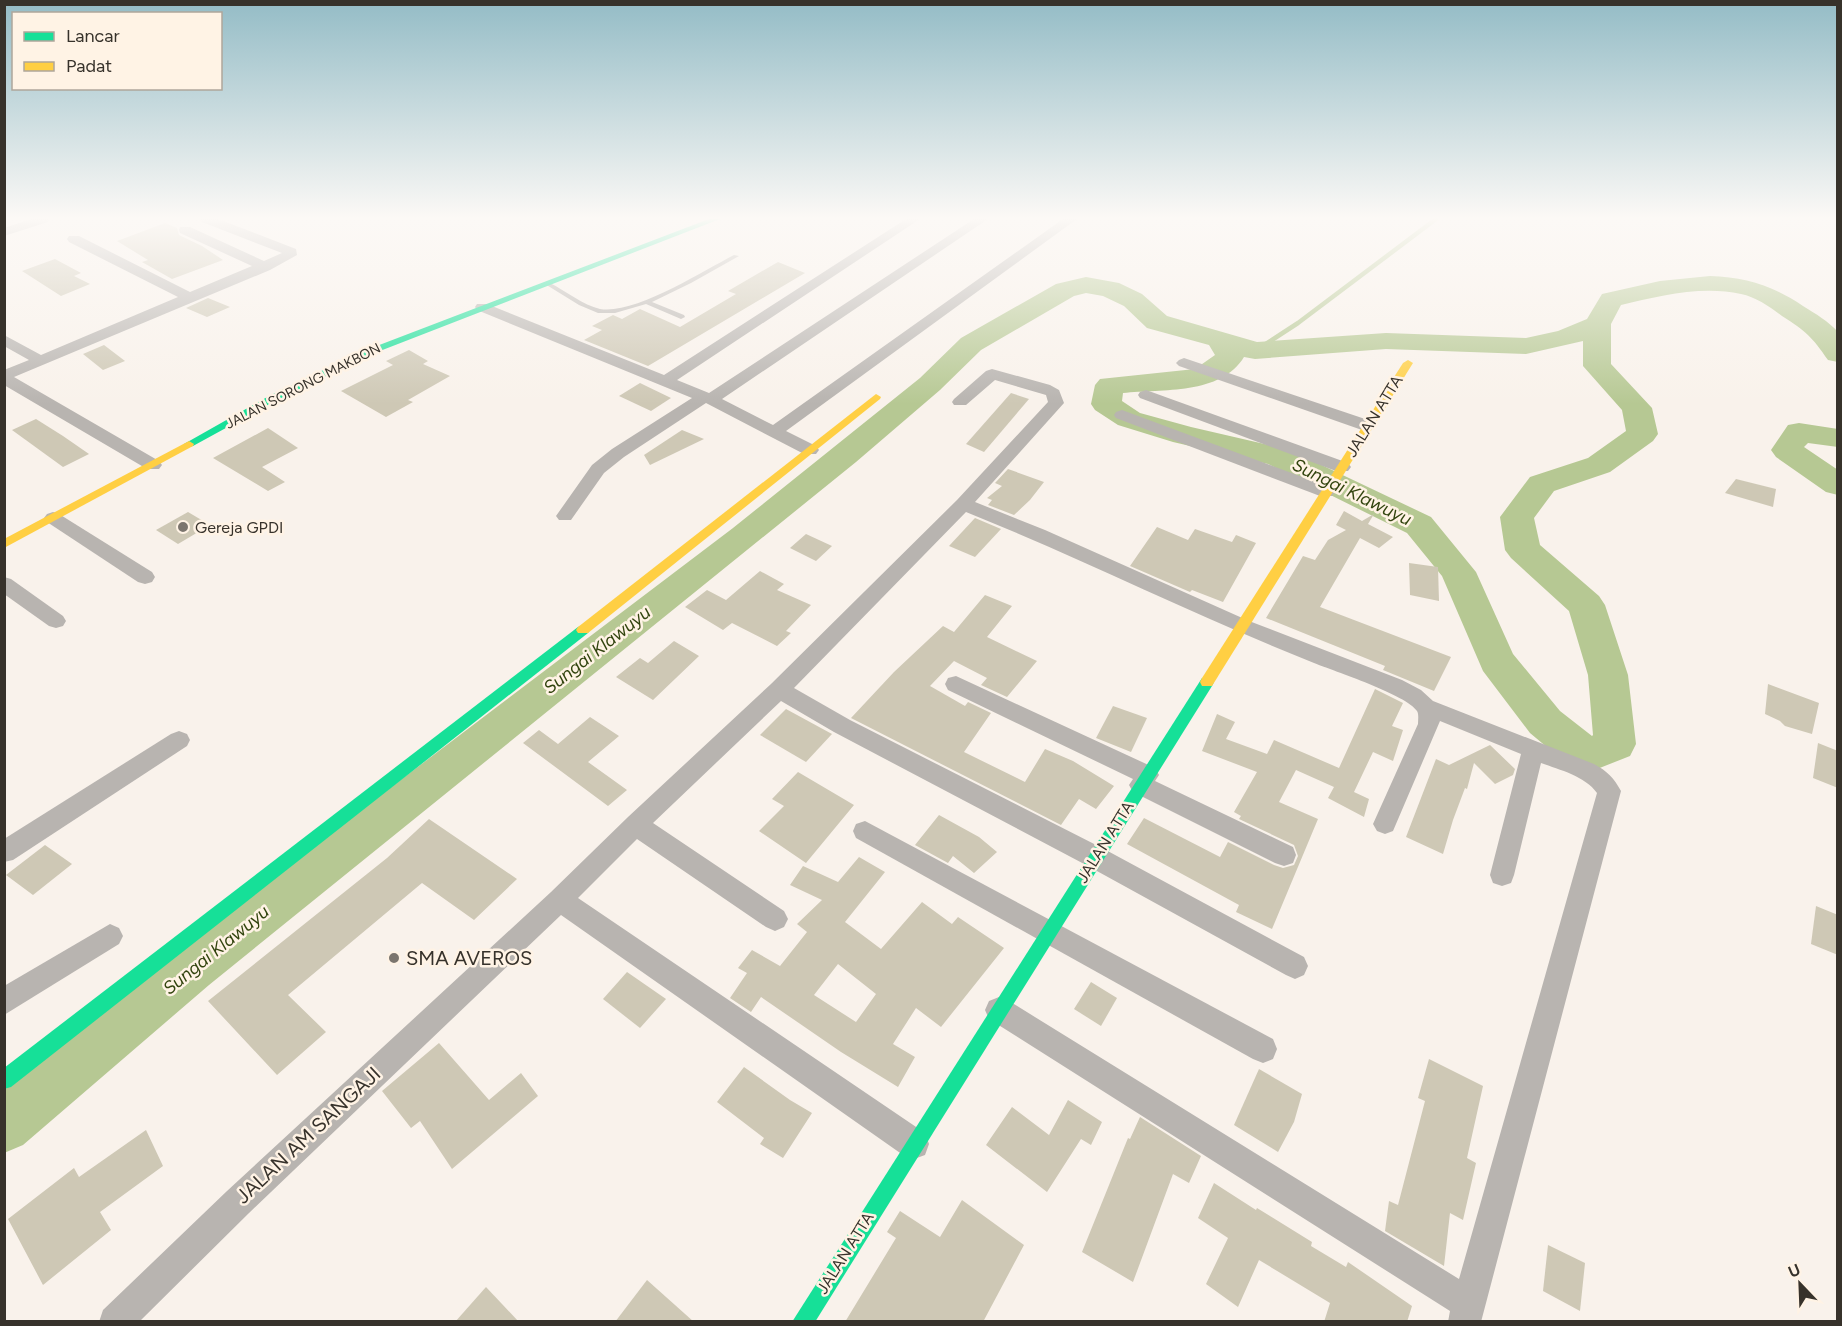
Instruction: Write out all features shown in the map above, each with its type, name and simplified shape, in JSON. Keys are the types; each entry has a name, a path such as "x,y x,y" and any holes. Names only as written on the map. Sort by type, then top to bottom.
{"main road":[{"name":"JALAN SORONG MAKBON","path":"4,544 318,375 386,344 556,281"},
{"name":"JALAN ATTA","path":"802,1322 1408,363"},
{"path":"4,1080 681,554 876,397"}],"street":[{"path":"156,281 190,298"},
{"path":"4,377 231,281"},
{"path":"665,381 819,281"},
{"path":"565,516 598,469 618,453 887,281"},
{"path":"775,431 985,281"},
{"path":"482,308 707,398 810,450"},
{"path":"4,339 41,361"},
{"path":"1184,363 1368,426"},
{"name":"JALAN AM SANGAJI","path":"115,1322 238,1202 560,900 636,824 779,690 963,504 1056,403 1053,393 1044,388 992,374 960,402"},
{"path":"4,377 153,465"},
{"path":"1146,395 1342,467"},
{"path":"1122,415 1326,492"},
{"path":"963,504 1038,534 1242,626 1394,686 1418,698 1427,707 1431,716 1429,724 1385,824"},
{"path":"53,518 145,577"},
{"path":"4,584 56,621"},
{"path":"956,684 1284,855"},
{"path":"779,690 935,776 1095,857 1295,966"},
{"path":"999,1010 1466,1313 1609,791 1600,779 1586,771 1427,707"},
{"path":"4,852 179,740"},
{"path":"1502,875 1533,750"},
{"path":"636,824 775,919"},
{"path":"865,831 1263,1049"},
{"path":"560,900 914,1144"},
{"path":"4,1002 110,936"}],"lane":[{"path":"548,284 598,311 617,310 645,302 687,281"},
{"path":"645,302 681,317"}],"building":[{"path":"37,281 84,281 90,284 61,296"},
{"path":"745,281 792,281 648,366 584,340 602,330 592,326 613,315 622,319 640,309 680,327 736,294 728,291"},
{"path":"208,298 230,307 207,317 186,308"},
{"path":"104,345 125,361 103,370 83,354"},
{"path":"409,350 428,361 423,364 450,376 408,400 413,402 386,417 341,391 393,365 386,361"},
{"path":"640,383 671,398 651,411 619,396"},
{"path":"1011,393 1029,399 984,452 966,444"},
{"path":"36,419 89,454 63,467 12,430"},
{"path":"268,428 298,448 262,467 285,482 268,491 213,458"},
{"path":"682,430 704,439 650,465 644,455"},
{"path":"1008,469 1044,482 1014,515 988,505 992,500 987,498 1002,486 995,483"},
{"path":"1736,479 1776,489 1773,507 1725,493"},
{"path":"1344,511 1362,521 1374,514 1368,524 1393,537 1379,548 1360,538 1320,607 1451,657 1434,691 1383,670 1385,666 1266,618 1303,556 1315,560 1328,540 1346,530 1336,525"},
{"name":"Gereja GPDI","path":"188,512 210,525 178,544 156,530"},
{"path":"975,518 1001,529 975,557 949,546"},
{"path":"1157,527 1188,540 1195,529 1232,542 1236,535 1256,543 1223,602 1192,590 1190,592 1130,566"},
{"path":"806,534 832,546 816,561 790,548"},
{"path":"1409,563 1438,567 1439,601 1410,595"},
{"path":"760,571 784,584 777,590 811,605 786,631 791,633 777,646 732,623 723,630 685,607 707,590 726,600"},
{"path":"985,595 1012,606 987,637 1037,661 1007,697 981,685 987,678 954,661 930,686 965,706 968,702 991,713 964,752 1025,782 1045,749 1073,761 1114,786 1096,809 1079,799 1061,825 851,718 894,672 943,626 954,632"},
{"path":"674,641 699,656 653,700 616,677 640,658 648,663"},
{"path":"1768,684 1819,703 1812,734 1785,726 1765,714"},
{"path":"1375,689 1403,703 1392,726 1403,730 1393,761 1373,752 1354,792 1369,799 1364,817 1328,798 1334,787 1296,770 1279,802 1318,819 1272,929 1236,912 1239,905 1127,844 1144,818 1220,857 1228,842 1274,865 1283,868 1294,865 1298,856 1294,845 1239,819 1241,816 1234,812 1257,772 1202,751 1217,714 1235,722 1226,739 1267,754 1274,740 1339,768"},
{"path":"1113,706 1147,718 1131,752 1096,738"},
{"path":"786,709 832,734 806,762 760,735"},
{"path":"590,717 619,736 588,762 627,790 608,806 523,743 539,730 558,744"},
{"path":"1818,743 1838,751 1838,788 1813,778"},
{"path":"1490,745 1515,769 1513,775 1495,784 1474,763 1443,854 1406,837 1436,759 1449,765"},
{"path":"798,772 854,805 806,863 759,831 784,806 772,799"},
{"path":"939,815 979,837 997,852 974,873 953,856 948,863 915,845"},
{"path":"429,819 517,879 474,920 422,883 288,995 326,1032 277,1075 208,1001 387,858"},
{"path":"45,845 72,864 33,895 6,875"},
{"path":"859,857 885,872 845,922 881,949 922,902 952,924 958,917 1004,948 941,1027 916,1008 893,1044 915,1057 898,1087 841,1052 761,997 751,1012 730,998 747,973 738,968 752,950 780,966 807,932 797,924 822,900 790,885 803,866 838,882","holes":["838,964 876,994 856,1022 814,995"]},
{"path":"1816,906 1838,915 1838,955 1811,944"},
{"path":"627,972 666,999 640,1028 603,999"},
{"path":"1091,982 1117,998 1101,1026 1074,1009"},
{"path":"439,1043 489,1100 521,1073 538,1096 452,1169 420,1121 411,1128 382,1091"},
{"path":"1429,1059 1483,1086 1467,1158 1476,1163 1463,1220 1450,1213 1444,1266 1385,1231 1389,1201 1398,1205 1425,1101 1418,1098"},
{"path":"744,1067 812,1113 783,1158 760,1144 764,1138 717,1102"},
{"path":"1259,1069 1302,1094 1294,1122 1278,1152 1234,1125"},
{"path":"1068,1100 1102,1122 1091,1145 1081,1139 1047,1192 986,1145 1012,1107 1049,1135"},
{"path":"1140,1117 1201,1156 1189,1183 1173,1174 1133,1282 1082,1252 1128,1138 1130,1139"},
{"path":"146,1130 163,1166 100,1212 111,1230 43,1285 8,1219 74,1168 79,1177"},
{"path":"1214,1183 1312,1242 1311,1246 1346,1267 1348,1262 1412,1306 1407,1322 1324,1322 1330,1303 1259,1260 1238,1307 1206,1284 1228,1238 1198,1218"},
{"path":"962,1200 1024,1245 983,1322 845,1322 896,1238 887,1232 900,1211 940,1237"},
{"path":"1548,1245 1585,1263 1580,1311 1543,1291"},
{"path":"647,1280 694,1322 615,1322"},
{"path":"486,1287 519,1322 455,1322"}],"waterway":[{"name":"Sungai Klawuyu","path":"1255,351 1298,323 1354,281"},
{"name":"Sungai Klawuyu","path":"1597,324 1611,300 1693,284 1743,286 1770,297 1809,321 1825,335 1838,354"},
{"name":"Sungai Klawuyu","path":"4,1126 192,968 745,536 930,384 971,344 1065,290 1086,285 1110,289 1133,300 1157,322 1220,339"},
{"name":"Sungai Klawuyu","path":"1220,339 1255,351 1386,341 1526,346 1566,338 1597,324"},
{"name":"Sungai Klawuyu","path":"1220,339 1230,357 1203,377 1110,385 1106,404 1129,419 1184,435 1279,457 1419,525 1458,572 1497,661 1545,722 1587,756 1615,744 1608,675 1586,605 1523,550 1517,517 1542,484 1599,465 1642,434 1637,408 1597,366 1597,324"},
{"name":"Sungai Klawuyu","path":"1838,438 1799,432 1787,450 1838,485"}],"traffic: fast":[{"path":"189,444 273,398 364,354 555,281"},
{"path":"4,1080 583,630"},
{"path":"802,1322 1207,682"}],"traffic: slow":[{"path":"1207,682 1408,363"},
{"path":"583,630 876,397"},
{"path":"4,544 189,444"}],"place":[{"name":"Gereja GPDI","path":"183,527"},
{"name":"SMA AVEROS","path":"394,958"}]}
